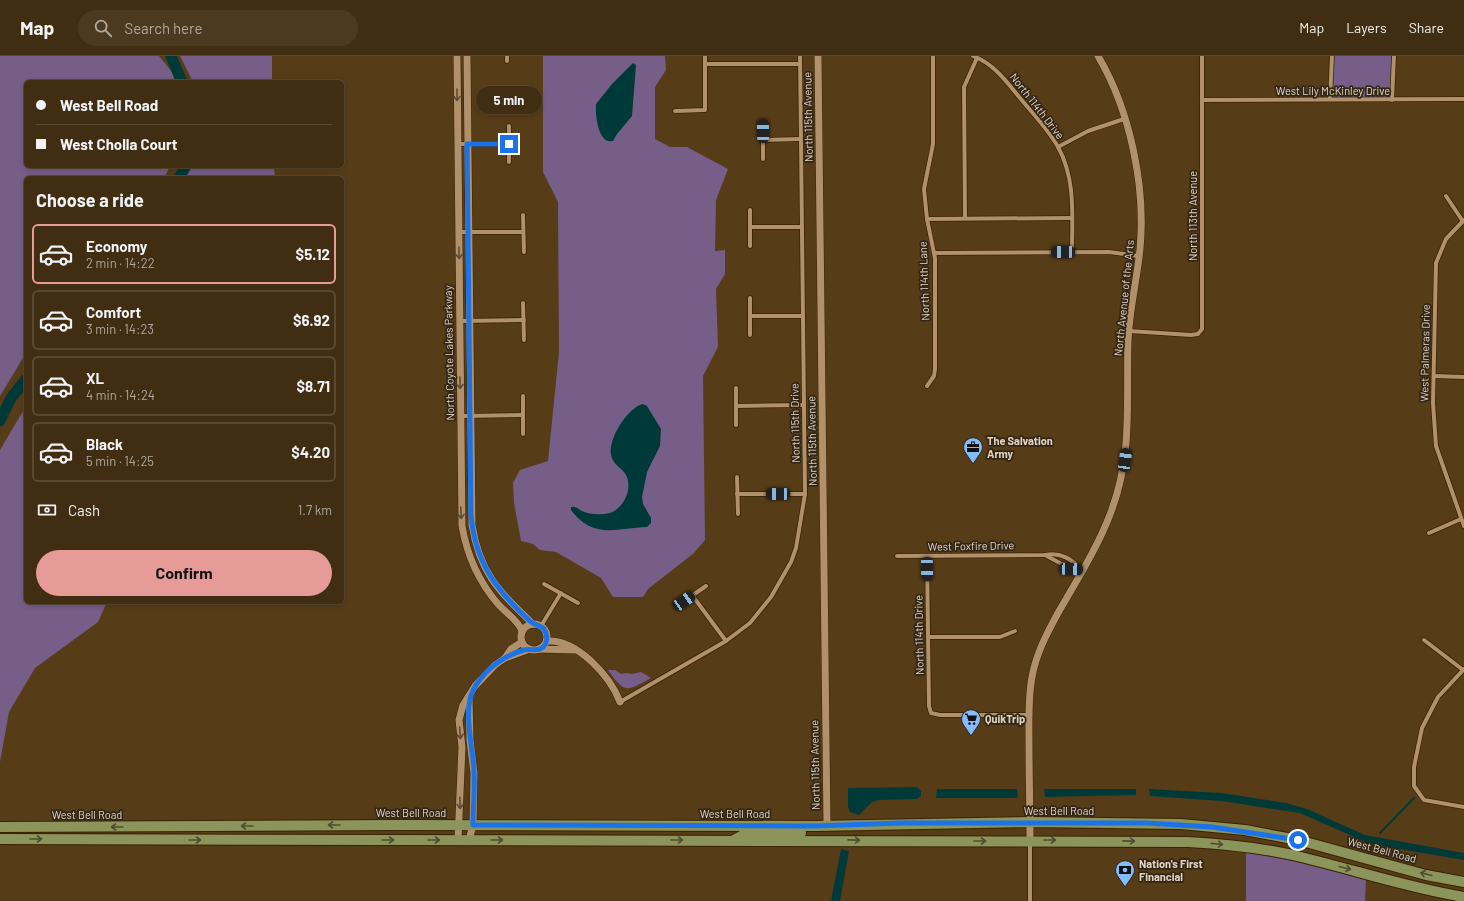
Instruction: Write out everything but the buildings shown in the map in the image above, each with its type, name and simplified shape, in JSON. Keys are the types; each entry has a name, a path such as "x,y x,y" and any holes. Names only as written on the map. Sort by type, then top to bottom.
{"main road":[{"name":"West Bell Road","path":"0,827 372,825 628,826 1030,822 1181,824 1245,830 1298,840 1426,875 1464,882"},
{"path":"653,840 656,835 663,832 706,831 721,825"},
{"path":"733,840 747,833 818,833 825,829 827,825"},
{"path":"557,840 579,833 622,833 628,826"},
{"path":"0,839 1030,840 1188,842 1235,846 1299,856 1422,889 1464,897"}],"street":[{"name":"North Coyote Lakes Parkway","path":"457,56 461,515 467,549 479,577 499,605 520,624 522,631"},
{"name":"North Coyote Lakes Parkway","path":"467,56 471,515 476,546 487,572 496,587 506,599 533,624"},
{"path":"507,56 507,61"},
{"path":"675,110 705,110 705,56"},
{"name":"North 115th Drive","path":"620,702 726,641 750,623 771,597 785,573 796,548 805,494 800,56"},
{"name":"North 115th Avenue","path":"818,56 827,825"},
{"name":"North 114th Lane","path":"927,386 934,376 936,369 934,253 927,218 924,189 934,144 933,56"},
{"name":"North Avenue of the Arts","path":"1030,840 1029,715 1032,677 1037,657 1045,637 1083,570 1108,520 1125,460 1128,425 1129,331 1139,256 1141,219 1139,188 1135,160 1124,119 1112,83 1098,56"},
{"name":"North 113th Avenue","path":"1129,331 1194,335 1200,332 1203,322 1202,56"},
{"path":"1330,99 1332,56"},
{"path":"1392,100 1394,56"},
{"path":"965,218 964,87 975,57"},
{"name":"North 114th Drive","path":"975,57 993,68 1003,77 1045,128 1058,147 1070,183 1072,252"},
{"path":"705,64 800,64"},
{"name":"West Lily McKinley Drive","path":"1202,100 1464,99"},
{"path":"1058,147 1088,131 1124,119"},
{"path":"762,122 763,159"},
{"path":"509,126 509,162"},
{"path":"763,140 800,140"},
{"path":"458,144 509,144"},
{"name":"West Palmeras Drive","path":"1446,196 1463,220 1446,239 1436,263 1434,376 1436,446 1460,519 1464,526"},
{"path":"750,210 750,246"},
{"path":"523,215 524,252"},
{"path":"927,218 1072,218"},
{"path":"750,227 802,227"},
{"path":"459,232 523,232"},
{"path":"934,253 1072,252 1116,253 1139,256"},
{"path":"750,298 750,335"},
{"path":"523,302 524,340"},
{"path":"750,316 803,316"},
{"path":"459,321 524,320"},
{"path":"1434,376 1464,377"},
{"path":"736,388 736,425"},
{"path":"523,396 523,434"},
{"path":"736,406 804,405"},
{"path":"460,416 523,415"},
{"path":"737,477 738,514"},
{"path":"737,494 805,494"},
{"path":"1429,533 1460,519"},
{"name":"West Foxfire Drive","path":"897,556 1045,555 1057,553 1071,560 1083,570"},
{"name":"West Foxfire Drive","path":"1045,555 1071,569 1083,570"},
{"name":"North 114th Drive","path":"927,556 929,706 931,713 940,715 1029,715"},
{"path":"544,584 578,603"},
{"path":"677,606 706,586"},
{"path":"541,626 561,594"},
{"path":"692,596 726,641"},
{"path":"530,649 522,642 522,631 527,626 533,624 541,626 546,632 547,641"},
{"path":"928,637 1000,637 1015,631"},
{"path":"1424,640 1463,670 1438,697 1422,728 1414,767 1414,786 1424,800 1464,807"},
{"path":"539,649 547,641"},
{"path":"547,641 563,643 577,650 589,659 613,686 620,702"},
{"path":"505,658 511,649 522,642"},
{"path":"458,840 462,747 459,720 463,705 484,674 505,658 530,649 577,650"},
{"path":"469,696 470,740 474,773 473,825 469,840"},
{"path":"1030,840 1030,901"}],"shaded area":[{"path":"0,56 159,56 172,72 174,80 24,80 24,168 169,168 165,176 24,176 24,356 0,396"},
{"path":"180,56 272,56 272,80 192,80"},
{"path":"543,56 665,56 666,70 655,87 655,139 670,147 687,147 728,169 716,200 715,251 725,250 725,274 716,289 718,347 703,376 705,540 694,553 648,589 643,597 613,597 601,578 556,552 540,550 533,544 521,541 514,503 513,483 520,470 548,461 559,352 558,202 543,172"},
{"path":"1332,56 1394,56 1392,100 1330,99"},
{"path":"189,168 274,168 275,176 186,176"},
{"path":"24,409 24,604 106,604 98,622 35,668 9,712 0,762 0,450"},
{"path":"608,670 615,670 621,674 641,672 651,678 636,686 627,688 619,684"},
{"path":"1246,852 1298,862 1366,879 1365,901 1246,901"}],"water":[{"path":"633,63 636,65 632,116 613,141 608,141 604,138 598,128 596,104 612,84"},
{"path":"643,404 647,406 661,429 660,446 647,472 642,497 643,504 651,518 651,523 647,527 615,530 597,529 580,519 571,510 571,507 576,507 588,513 603,514 615,511 623,502 628,492 628,480 625,473 612,458 612,443 619,426 625,418 631,411"},
{"path":"917,787 921,791 921,796 917,799 879,800 872,802 859,815 850,812 848,807 848,788"},
{"path":"937,789 1017,789 1018,796 1017,798 936,798"},
{"path":"1044,789 1136,789 1136,795 1045,797"},
{"path":"1149,789 1221,793 1286,803 1307,809 1365,835 1464,853 1464,860 1370,844 1300,813 1222,801 1150,796"},
{"path":"841,849 849,851 840,901 831,901"}],"waterway":[{"path":"171,56 181,80"},
{"path":"180,176 185,168"},
{"path":"0,421 11,398 24,382"},
{"path":"1380,833 1414,798"}],"place":[{"name":"The Salvation Army","path":"973,464"},
{"name":"QuikTrip","path":"971,736"},
{"name":"Nation's First Financial","path":"1125,887"}],"route":[{"path":"509,144 467,144 471,515 476,546 487,572 496,587 515,608 526,616 533,624 537,624 544,629 547,636 547,641 543,647 539,649 524,650 505,658 494,665 484,674 469,696 470,740 474,773 473,825 815,826 900,823 1146,823 1181,824 1245,830 1298,840"}]}
